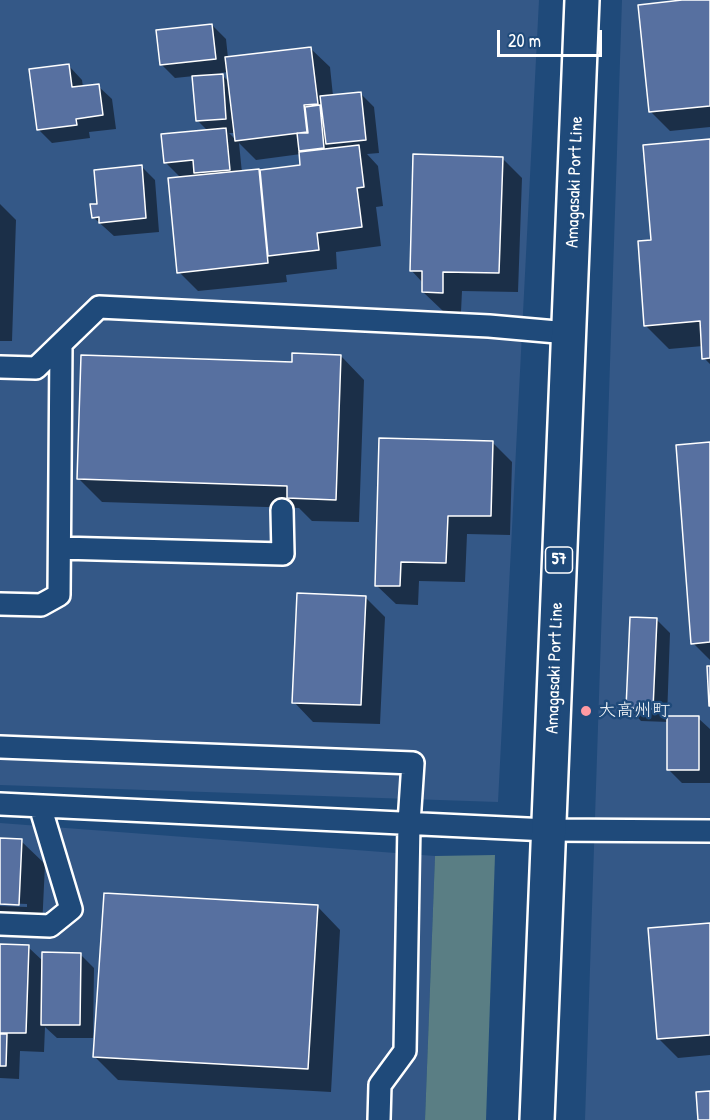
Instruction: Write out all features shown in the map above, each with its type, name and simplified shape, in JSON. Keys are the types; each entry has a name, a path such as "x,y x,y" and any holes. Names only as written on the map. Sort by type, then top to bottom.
{"main road":[{"name":"Amagasaki Port Line","path":"537,1120 582,0"}],"lane":[{"path":"0,367 36,368 99,307 489,326 568,333"},
{"path":"0,603 41,605 59,595 61,344"},
{"path":"60,548 283,554 282,510"},
{"path":"0,747 413,763 409,823 405,1051 380,1085 379,1120"},
{"path":"0,804 548,830 710,831"},
{"path":"0,924 50,926 71,909 40,806"}],"shaded area":[{"path":"0,0 539,0 498,802 0,785"},
{"path":"622,0 710,0 710,1120 585,1120"},
{"path":"0,823 435,856 425,1120 0,1120"}],"green space":[{"path":"495,855 486,1120 425,1120 435,856"}],"building":[{"path":"682,0 710,0 710,106 649,112 638,5"},
{"path":"212,24 216,59 160,65 156,30"},
{"path":"311,47 318,104 304,105 307,132 235,141 225,57"},
{"path":"69,64 72,87 99,84 103,115 76,119 77,125 37,130 29,69"},
{"path":"223,74 226,119 196,121 192,76"},
{"path":"361,92 366,140 326,144 320,96"},
{"path":"320,105 324,148 299,151 297,133 308,133 305,107"},
{"path":"226,128 230,170 194,173 193,160 164,163 161,134"},
{"path":"710,139 710,358 702,359 700,321 644,326 638,241 651,240 643,145"},
{"path":"359,145 364,187 357,188 362,227 317,233 319,250 268,256 260,170 300,165 299,152"},
{"path":"413,154 503,157 499,273 443,272 443,293 422,292 422,271 410,271"},
{"path":"142,165 146,218 99,223 99,217 92,218 90,204 97,204 94,170"},
{"path":"259,169 268,263 177,273 168,178"},
{"path":"292,353 341,355 336,500 287,498 287,486 77,479 81,355 292,362"},
{"path":"379,438 493,441 491,516 448,516 446,563 401,562 400,586 375,586"},
{"path":"710,442 710,642 691,644 676,445"},
{"path":"297,593 366,596 361,705 292,703"},
{"path":"630,617 657,618 653,709 626,708"},
{"path":"707,666 710,666 710,706 709,706"},
{"path":"667,716 699,716 699,770 667,770"},
{"path":"0,838 22,839 19,905 0,904"},
{"path":"104,893 318,905 308,1069 93,1057"},
{"path":"710,923 710,1035 657,1039 648,928"},
{"path":"0,944 29,945 26,1033 0,1033"},
{"path":"42,952 81,953 80,1025 41,1025"},
{"path":"0,1034 7,1034 6,1066 0,1066"},
{"path":"710,1091 710,1120 698,1120 696,1092"}],"place":[{"name":"大高州町","path":"586,711"}]}
